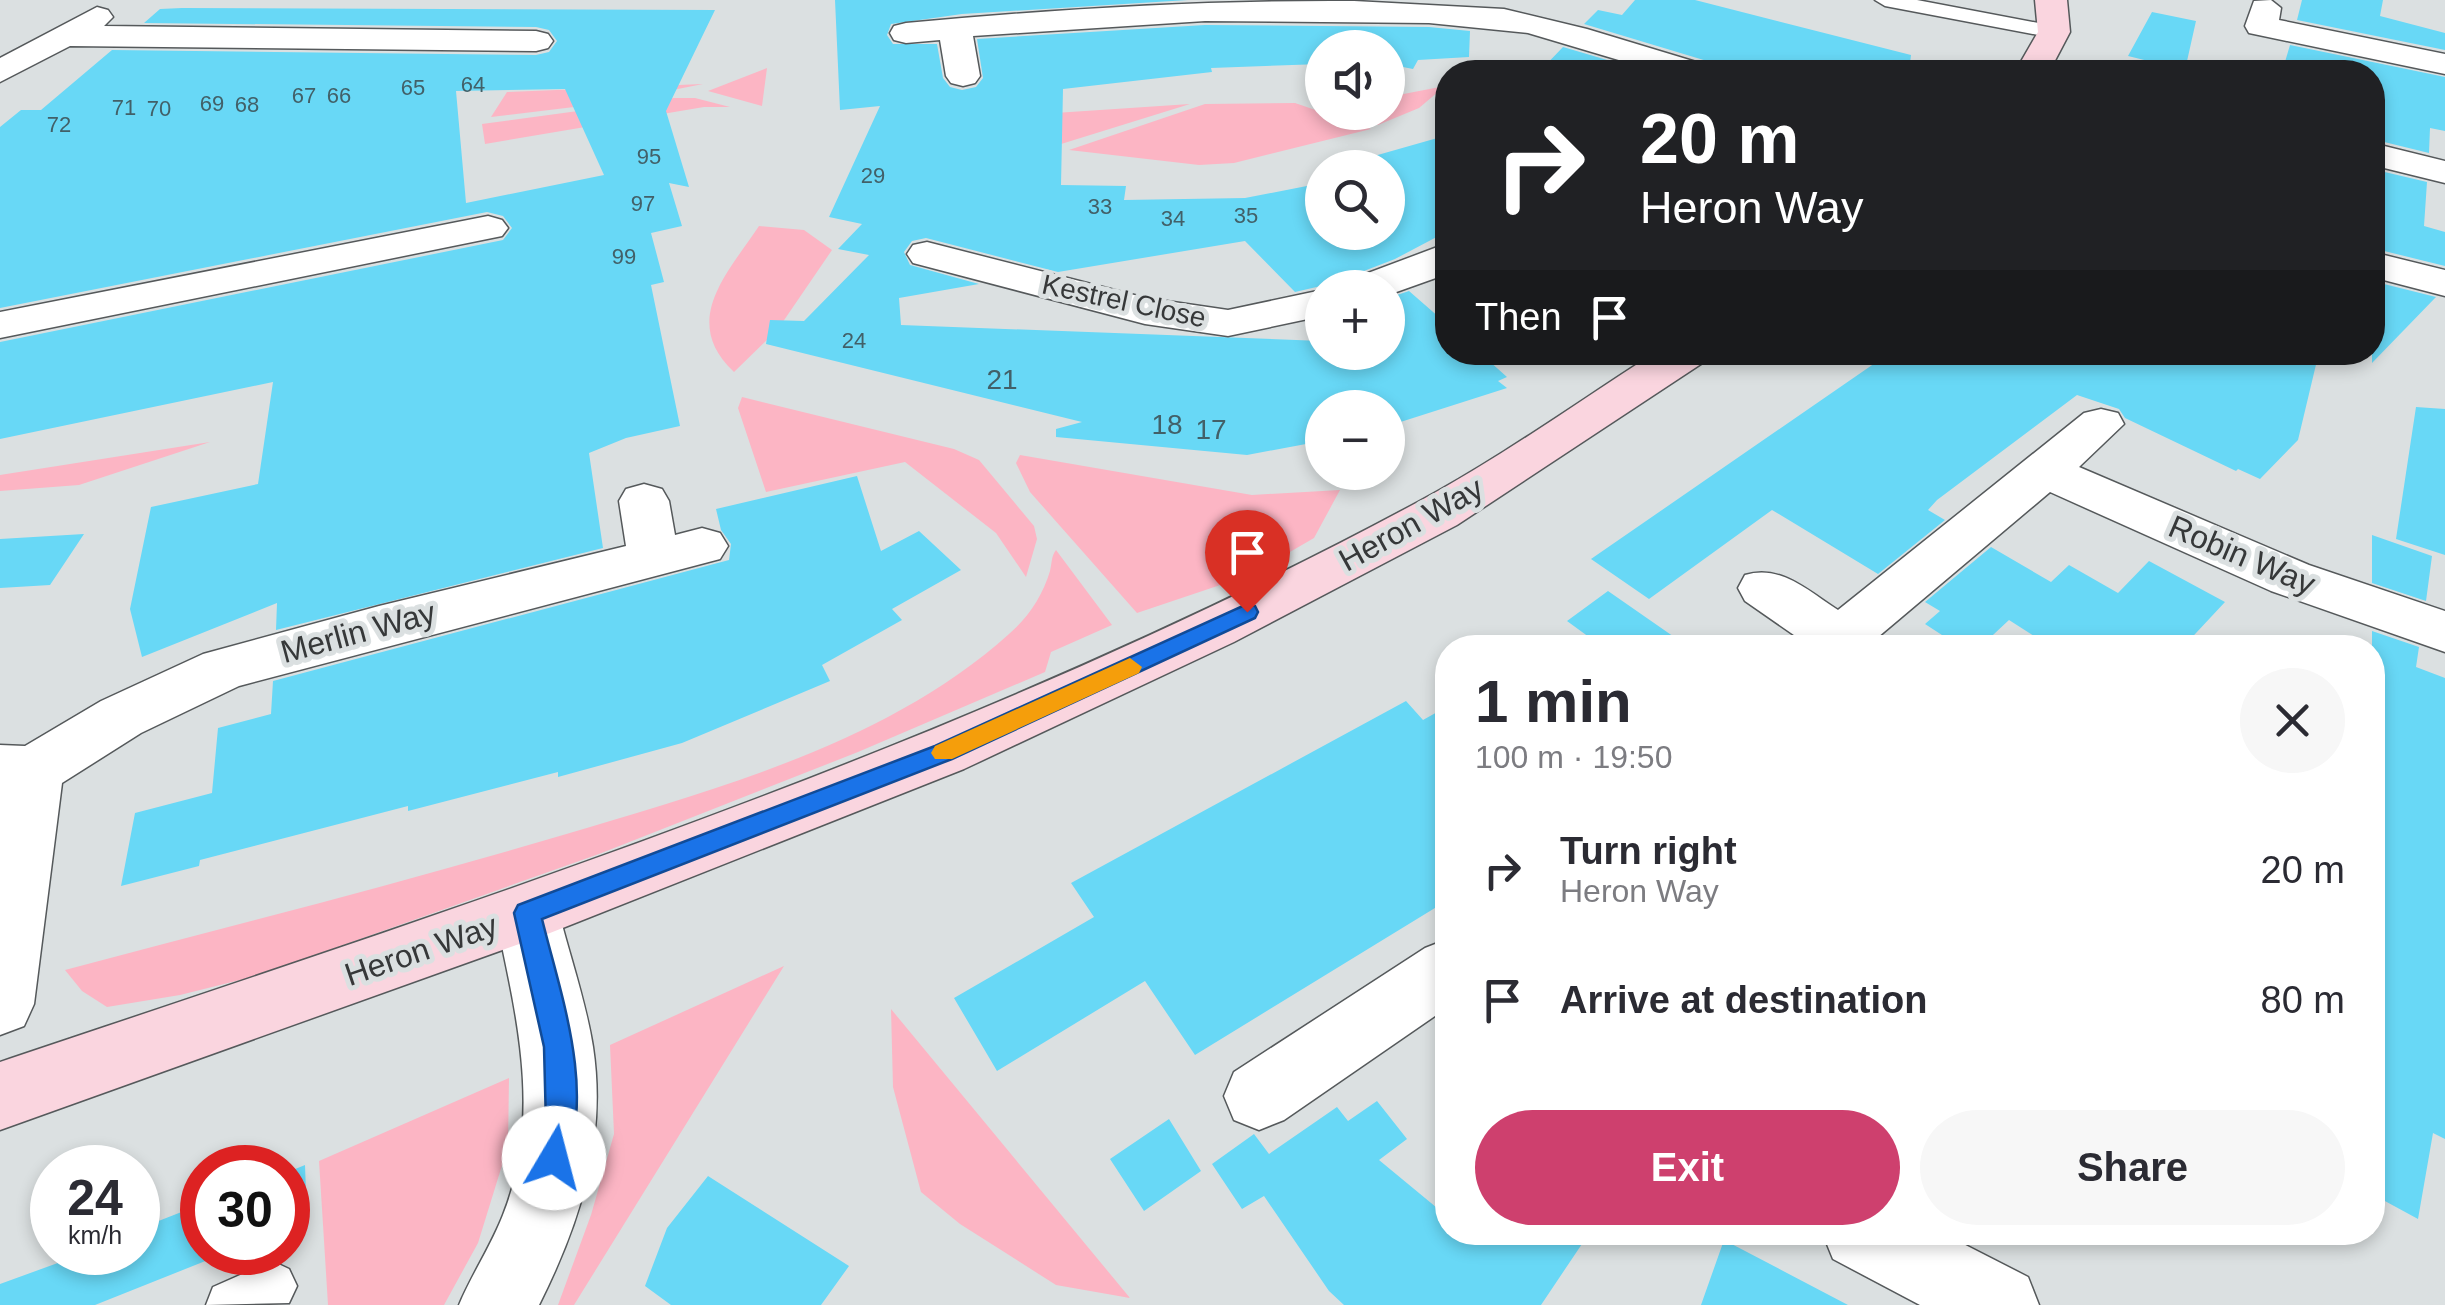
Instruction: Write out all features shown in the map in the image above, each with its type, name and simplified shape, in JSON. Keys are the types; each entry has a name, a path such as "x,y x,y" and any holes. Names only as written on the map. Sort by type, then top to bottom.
{"street":[{"path":"906,33 1212,2 1390,5 1510,10 1658,60"},
{"path":"0,72 119,4"},
{"path":"2042,60 2052,16"},
{"path":"2260,26 2445,64"},
{"path":"955,28 964,76"},
{"path":"66,36 536,41"},
{"path":"2385,157 2445,172"},
{"path":"0,325 488,228"},
{"name":"Kestrel Close","path":"927,254 1145,311 1228,322 1305,306"},
{"path":"1405,275 1435,263"},
{"path":"2385,267 2445,283"},
{"name":"Heron Way","path":"0,1096 527,913 943,752 1215,628 1439,513 1668,365"},
{"path":"1844,635 2100,424"},
{"name":"Robin Way","path":"2043,470 2290,578 2445,632"},
{"name":"Merlin Way","path":"0,1004 17,770 223,669 678,552 644,501"},
{"path":"1764,588 1824,635"},
{"path":"498,1305 539,1224 561,1125 558,1047 527,913"},
{"path":"1259,1096 1435,978"},
{"path":"1885,1245 2000,1305"}],"lane":[{"path":"1885,0 2052,16"}],"shaded area":[{"path":"767,68 762,106 708,91"},
{"path":"703,84 607,103 491,117 507,92"},
{"path":"1435,88 1435,94 1405,114 1405,94"},
{"path":"695,98 730,107 704,107 485,144 482,124"},
{"path":"1295,103 1305,106 1305,130 1367,130 1234,163 1199,165 1069,150 1205,104"},
{"path":"1190,104 1045,149 1055,113"},
{"path":"759,226 804,230 832,250 778,329 734,372 718,353 710,316 723,280"},
{"path":"742,397 954,449 979,460 1034,526 1037,539 1026,577 996,533 905,462 766,492 738,408"},
{"path":"210,442 79,485 0,491 0,475"},
{"path":"1020,455 1252,495 1340,490 1314,538 1250,575 1137,613 1030,492 1016,463"},
{"path":"1056,550 1112,625 1051,652 1045,672 858,752 599,854 256,976 180,995 107,1007 82,991 65,970 501,853 680,800 798,758 910,705 1009,634 1039,597"},
{"path":"784,966 574,1305 558,1305 591,1215 614,1134 610,1045"},
{"path":"891,1009 1130,1298 1056,1285 960,1224 921,1192 893,1087"},
{"path":"509,1078 508,1146 478,1243 444,1305 328,1305 319,1161"}],"building":[{"path":"835,0 1188,0 962,14 891,24 887,35 893,44 937,44 943,78 950,87 962,90 976,87 983,78 977,39 1205,25 1429,27 1470,31 1469,57 1418,60 1413,69 1405,67 1405,30 1305,30 1305,65 1211,68 1212,72 1063,89 1061,185 1126,186 1124,200 1245,198 1305,186 1305,250 1405,250 1405,150 1395,150 1435,139 1435,238 1395,259 1367,270 1305,270 1305,290 1295,292 1245,241 1058,272 926,238 912,241 904,252 910,265 979,284 899,298 901,325 1305,340 1305,370 1405,370 1405,292 1409,291 1435,314 1435,365 1494,365 1507,377 1498,381 1507,388 1405,421 1405,390 1305,390 1305,444 1247,455 1056,437 1056,429 1082,422 766,344 770,320 804,321 869,255 838,249 862,224 829,217 880,106 840,110"},
{"path":"1635,0 1695,0 1911,55 1910,60 1704,60 1584,24 1598,10 1622,15"},
{"path":"2302,0 2383,0 2380,16 2445,33 2445,50 2297,20"},
{"path":"160,9 715,10 666,111 689,187 669,183 682,226 651,233 664,282 651,285 680,426 626,438 589,453 603,548 276,630 277,603 142,657 130,609 151,507 258,484 273,382 0,439 0,342 503,240 512,228 503,216 487,212 0,308 0,127 21,110 41,110 112,50 536,55 549,52 557,41 549,30 536,27 144,23","holes":["565,89 604,175 466,203 456,91"]},
{"path":"2152,12 2196,21 2187,60 2128,56"},
{"path":"2290,45 2363,60 2286,60"},
{"path":"1563,47 1607,60 1551,60"},
{"path":"2385,65 2445,77 2445,131 2430,128 2429,153 2385,142"},
{"path":"2385,172 2427,182 2424,226 2445,232 2445,266 2385,251"},
{"path":"2385,284 2436,297 2385,350"},
{"path":"1872,365 2316,365 2298,440 2260,479 2125,418 2119,409 2077,395 1937,500 1928,510 1945,520 1878,574 1772,510 1649,599 1591,559"},
{"path":"2416,407 2445,409 2445,555 2396,539"},
{"path":"857,476 881,551 919,531 961,570 892,609 902,620 822,665 830,681 682,743 558,777 558,772 408,811 408,806 200,860 199,866 121,886 135,813 212,793 218,728 271,714 273,681 729,560 731,544 721,530 716,509"},
{"path":"84,534 50,585 0,588 0,539"},
{"path":"2372,535 2432,556 2426,601 2372,583"},
{"path":"1991,547 2051,582 2069,565 2118,593 2149,561 2225,602 2194,635 2033,635 2009,620 1993,635 1942,635 1925,624 1940,611 1925,602"},
{"path":"1608,591 1671,635 1586,635 1567,621"},
{"path":"2385,635 2419,647 2416,667 2445,678 2445,1139 2433,1133 2418,1219 2385,1201"},
{"path":"1406,701 1423,720 1435,713 1435,908 1195,1055 1145,981 997,1071 954,998 1094,917 1071,883"},
{"path":"1377,1101 1407,1139 1379,1160 1435,1206 1435,1245 1581,1245 1541,1305 1344,1305 1329,1291 1264,1196 1242,1209 1212,1164 1254,1134 1269,1154 1337,1107 1348,1121"},
{"path":"1169,1119 1201,1171 1144,1211 1110,1159"},
{"path":"708,1176 849,1266 821,1305 671,1305 645,1286 667,1228"},
{"path":"180,1213 180,1271 95,1305 0,1305 0,1284 30,1273 160,1275 160,1220"},
{"path":"1722,1245 1734,1245 1848,1305 1701,1305"}],"slow traffic":[{"path":"943,753 1130,667"}],"route":[{"path":"554,1158 561,1125 558,1047 527,913 943,752 1247,612"}]}
